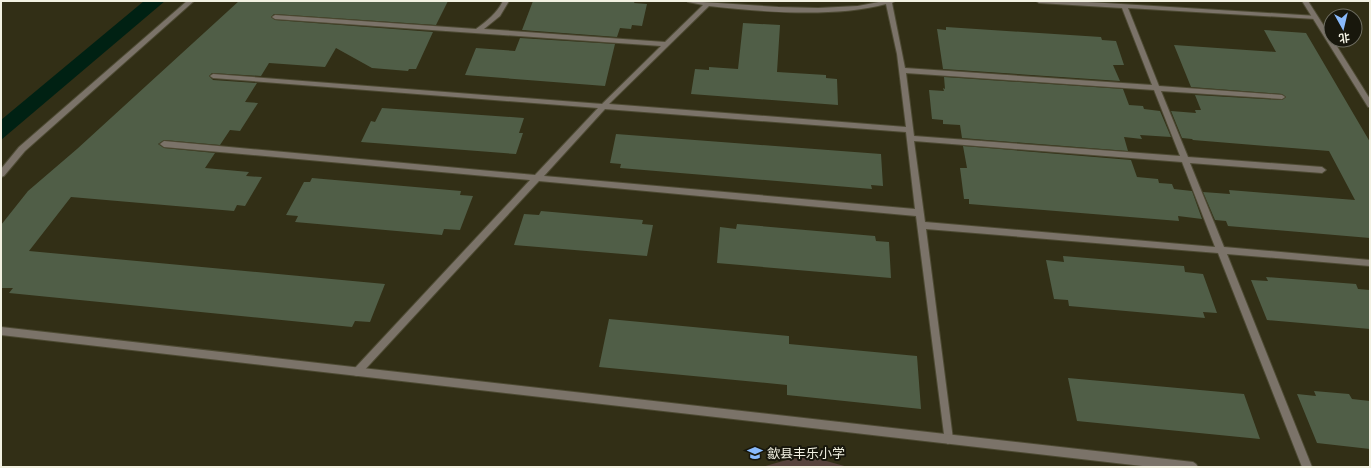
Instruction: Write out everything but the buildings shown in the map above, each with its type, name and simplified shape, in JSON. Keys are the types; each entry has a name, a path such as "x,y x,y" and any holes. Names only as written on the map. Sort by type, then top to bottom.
{"street":[{"path":"1,174 22,149 191,1"},
{"path":"477,31 498,15 506,1"},
{"path":"690,1 708,4 802,9 854,8 890,2 902,70 948,439"},
{"path":"1039,1 1315,17"},
{"path":"1305,1 1370,105"},
{"path":"358,372 604,106 708,4"},
{"path":"1124,6 1307,467"},
{"path":"275,17 667,44"},
{"path":"902,70 1282,97"},
{"path":"213,76 604,106 1185,159 1322,170"},
{"path":"164,144 920,213"},
{"path":"921,225 1370,262"},
{"path":"1,331 1193,467"}],"shaded area":[{"path":"144,1 165,1 1,140 1,120"},
{"path":"812,457 848,467 762,467 790,459"}],"place":[{"name":"歙县丰乐小学","path":"755,453"}]}
